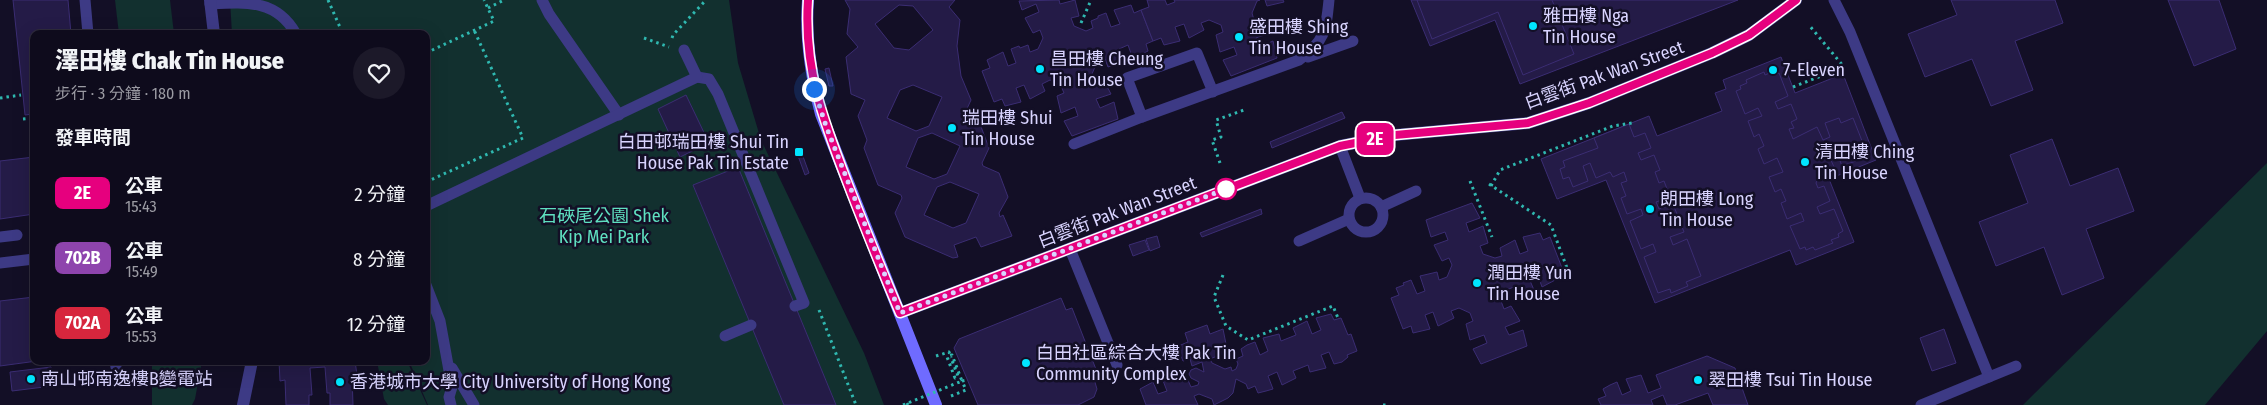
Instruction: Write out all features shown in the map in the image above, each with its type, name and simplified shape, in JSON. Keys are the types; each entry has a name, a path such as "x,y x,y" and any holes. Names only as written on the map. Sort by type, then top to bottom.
{"main road":[{"path":"808,0 806,27 810,70 821,114 936,405"}],"street":[{"name":"白雲街 Pak Wan Street","path":"900,313 1340,146 1395,135 1528,123 1589,103 1712,53 1749,35 1796,0"},
{"path":"210,2 214,30"},
{"path":"243,405 251,365"}],"lane":[{"path":"85,0 88,30"},
{"path":"542,0 549,14 619,115"},
{"path":"1299,60 1321,41 1327,24 1329,0"},
{"path":"1834,0 1850,32 1989,377"},
{"path":"210,2 264,2 290,20 294,30"},
{"path":"1074,144 1142,117 1353,41"},
{"path":"684,50 696,77"},
{"path":"1142,117 1127,78 1197,53 1213,92"},
{"path":"430,204 696,77 709,79 718,94 804,303 795,306"},
{"path":"1340,146 1360,198"},
{"path":"1381,207 1416,191"},
{"path":"1360,198 1370,198 1381,207 1383,218 1372,230 1361,231 1349,219 1349,209 1360,198"},
{"path":"1299,240 1349,219"},
{"path":"0,237 17,235"},
{"path":"1070,249 1117,365"},
{"path":"0,263 30,259"},
{"path":"430,295 440,321 448,362 452,387 449,397 451,405"},
{"path":"725,336 751,325"},
{"path":"448,362 474,405"},
{"path":"1921,405 2016,366"}],"path":[{"path":"328,0 341,30"},
{"path":"430,51 494,21 484,0"},
{"path":"488,8 504,0"},
{"path":"644,38 671,48 673,35 706,0"},
{"path":"1081,23 1092,0"},
{"path":"1793,87 1844,67 1809,25"},
{"path":"430,180 523,138 474,30"},
{"path":"0,98 20,94"},
{"path":"1220,163 1212,140 1221,137 1216,120 1244,110"},
{"path":"23,119 30,118"},
{"path":"1568,268 1551,225 1490,185 1500,170 1613,126 1632,123"},
{"path":"1470,181 1492,236"},
{"path":"1223,276 1214,297 1226,326 1248,340 1333,306 1338,318"},
{"path":"936,356 949,352 951,358 958,376 955,378 947,357 952,355 966,390 948,397"},
{"path":"906,404 967,380"}],"green space":[{"path":"115,0 170,0 174,30 119,30"},
{"name":"石硤尾公園 Shek Kip Mei Park","path":"230,0 729,0 738,63 761,140 864,353 884,405 428,405 411,365 430,365 430,30 232,30"},
{"path":"2267,163 2267,331 2205,405 2023,405"},
{"path":"152,365 201,365 195,399 192,405 152,405"},
{"path":"378,365 409,365 427,405 388,405 384,399"}],"building":[{"path":"13,0 68,0 71,30 30,30 30,114 25,115"},
{"name":"瑞田樓 Shui Tin House","path":"845,0 955,0 949,7 960,20 957,46 961,76 971,100 964,115 980,124 989,148 982,163 983,166 999,173 1008,197 999,213 1000,217 1003,215 1012,236 981,247 976,237 954,245 958,257 953,258 905,237 895,213 902,198 901,195 878,185 864,148 867,140 858,116 865,100 851,94 846,57 858,47 847,34 850,9","holes":["899,5 913,6 933,30 909,50 894,48 875,24","913,85 942,97 929,126 916,131 887,118 900,90","932,133 960,146 947,174 934,179 906,167 918,138","950,182 979,194 966,223 953,228 924,215 937,187"]},
{"name":"昌田樓 Cheung Tin House","path":"1059,0 1060,4 1075,0 1079,16 1071,18 1074,26 1086,31 1093,28 1091,21 1106,13 1111,27 1120,24 1114,10 1131,5 1134,13 1141,10 1153,41 1146,44 1148,51 1133,59 1128,45 1119,49 1125,62 1117,66 1116,64 1108,67 1105,59 1097,62 1092,74 1095,82 1103,79 1111,94 1096,99 1100,108 1114,102 1118,119 1072,136 1064,121 1078,116 1075,107 1061,113 1057,96 1064,93 1061,86 1050,80 1042,84 1045,91 1030,99 1024,85 1016,88 1021,102 1005,106 1002,99 994,102 982,71 990,68 987,60 1003,52 1008,66 1016,63 1011,49 1028,45 1030,52 1038,49 1043,38 1040,30 1033,33 1025,18 1039,12 1036,4 1022,10 1019,1"},
{"name":"盛田樓 Shing Tin House","path":"1147,0 1165,0 1167,5 1175,2 1174,0 1260,0 1257,1 1252,13 1254,20 1262,18 1270,33 1256,38 1259,47 1273,41 1277,58 1231,76 1223,60 1237,55 1234,47 1220,52 1216,35 1223,32 1221,25 1209,20 1201,23 1204,30 1189,38 1184,24 1175,27 1180,41 1164,45 1161,38 1153,41 1141,10 1149,7"},
{"name":"盛田樓 Shing Tin House","path":"1265,0 1283,0 1284,2 1267,6"},
{"path":"1411,0 1738,0 1520,84 1495,20 1430,46"},
{"name":"雅田樓 Nga Tin House","path":"1417,0 1552,0 1574,54 1523,75 1498,12 1432,39"},
{"path":"1951,0 2055,0 2063,23 2015,41 2033,90 1991,106 1972,59 1925,77 1908,34 1957,15"},
{"path":"2168,0 2219,0 2236,49 2194,66"},
{"path":"1781,57 1795,93 1843,74 1876,160 1829,179 1854,242 1796,265 1790,250 1655,303 1606,180 1557,199 1541,159 1649,116 1657,136 1722,111 1715,93 1726,89 1723,80"},
{"path":"829,68 833,86 829,86 825,69"},
{"name":"清田樓 Ching Tin House","path":"1764,72 1765,75 1772,72 1773,75 1779,73 1788,96 1775,102 1778,109 1791,104 1797,119 1791,122 1794,128 1789,129 1793,139 1817,127 1823,140 1830,137 1825,123 1839,118 1841,123 1853,118 1866,151 1854,156 1856,161 1842,166 1837,153 1829,156 1835,169 1819,176 1816,183 1818,188 1824,186 1830,201 1817,207 1820,214 1834,209 1843,231 1838,234 1839,237 1831,240 1833,243 1815,250 1813,247 1806,250 1805,247 1800,249 1790,226 1804,221 1801,213 1787,219 1781,203 1786,201 1781,189 1775,192 1769,177 1783,172 1777,158 1764,164 1758,149 1764,146 1759,134 1754,137 1748,121 1762,116 1758,108 1745,114 1736,91 1741,89 1740,86 1747,83 1746,80"},
{"path":"686,95 709,143 680,157 658,109"},
{"path":"1342,112 1345,118 1272,148 1270,142"},
{"name":"朗田樓 Long Tin House","path":"1629,124 1634,137 1645,133 1651,148 1638,153 1641,160 1654,155 1660,170 1655,172 1659,183 1664,181 1670,197 1656,202 1659,209 1673,204 1684,232 1670,237 1673,245 1687,239 1701,276 1686,282 1688,286 1671,293 1670,289 1658,293 1644,257 1656,252 1653,244 1641,249 1630,221 1643,215 1641,209 1627,214 1621,198 1626,196 1621,183 1627,181 1624,172 1613,177 1610,172 1596,178 1590,163 1583,166 1588,181 1573,187 1569,177 1563,179 1560,169 1565,167 1563,161 1598,148 1594,138"},
{"path":"2052,139 2070,186 2118,168 2134,211 2086,229 2104,278 2062,295 2044,247 1996,266 1979,222 2028,203 2010,155"},
{"path":"801,151 809,173 805,175 797,153"},
{"path":"30,157 30,215 0,219 0,161"},
{"path":"738,167 836,405 784,405 693,185"},
{"name":"潤田樓 Yun Tin House","path":"1472,203 1480,218 1466,223 1469,232 1483,226 1488,243 1480,246 1483,254 1495,258 1502,256 1500,248 1515,240 1520,254 1528,251 1523,237 1540,233 1543,240 1550,237 1562,268 1554,271 1557,279 1542,287 1537,273 1528,276 1534,290 1517,294 1514,287 1506,290 1501,301 1504,309 1511,306 1520,321 1505,327 1509,335 1523,330 1527,346 1481,364 1473,349 1487,343 1484,335 1470,340 1466,324 1473,321 1470,313 1459,308 1451,311 1454,318 1438,326 1433,312 1425,315 1430,329 1413,333 1411,326 1403,329 1391,298 1399,295 1396,288 1411,280 1417,294 1425,291 1420,276 1437,272 1439,280 1447,277 1452,265 1449,258 1442,261 1434,245 1448,240 1445,232 1431,237 1426,220"},
{"path":"1261,209 1262,214 1202,237 1200,233"},
{"path":"1157,236 1160,247 1150,251 1146,239"},
{"path":"1145,240 1149,250 1133,256 1129,245"},
{"path":"30,297 30,362 0,366 0,301"},
{"name":"白田社區綜合大樓 Pak Tin Community Complex","path":"1061,298 1066,310 1072,308 1099,377 1094,379 1097,389 1094,397 1078,405 978,405 954,348 959,339"},
{"path":"1331,314 1334,320 1341,318 1348,335 1351,334 1357,351 1347,355 1348,357 1342,362 1334,364 1329,352 1321,355 1326,368 1310,372 1308,365 1293,371 1296,378 1282,385 1277,372 1268,376 1273,389 1258,393 1255,386 1248,389 1246,384 1236,379 1233,393 1228,398 1214,405 1212,399 1199,394 1194,396 1198,405 1146,405 1140,389 1153,382 1158,394 1167,391 1162,378 1177,374 1180,381 1187,378 1191,387 1198,385 1199,382 1191,378 1189,374 1191,370 1196,368 1204,372 1202,362 1192,366 1190,359 1183,361 1176,347 1188,342 1185,333 1207,325 1210,334 1223,329 1226,344 1220,347 1222,354 1210,359 1212,363 1225,369 1231,367 1232,371 1236,369 1238,364 1236,359 1243,356 1241,349 1247,345 1255,342 1260,355 1268,351 1263,338 1279,334 1281,341 1296,335 1293,328 1307,321 1312,334 1321,330 1316,318"},
{"path":"1944,329 1956,363 1932,371 1920,338"},
{"name":"翠田樓 Tsui Tin House","path":"1707,356 1735,368 1748,405 1713,405 1708,393 1675,405 1667,405 1663,395 1651,400 1653,405 1601,405 1598,399 1606,396 1603,389 1617,382 1622,395 1631,391 1626,379 1641,375 1648,393 1661,388 1656,375"},
{"path":"279,365 356,365 357,375 352,375 353,405 330,405 330,393 327,393 325,367 310,368 312,395 309,395 309,405 286,405 285,380 280,381"},
{"name":"南山邨南逸樓B變電站","path":"51,367 52,386 12,391 10,372"}],"bus line":[{"name":"2E","path":"808,0 806,27 810,70 821,114 900,313 1340,146 1395,135 1528,123 1589,103 1712,53 1749,35 1778,16 1796,0"}],"place":[{"name":"雅田樓 Nga Tin House","path":"1533,26"},
{"name":"盛田樓 Shing Tin House","path":"1239,37"},
{"name":"昌田樓 Cheung Tin House","path":"1040,69"},
{"name":"7-Eleven","path":"1773,70"},
{"name":"瑞田樓 Shui Tin House","path":"952,128"},
{"name":"白田邨瑞田樓 Shui Tin House Pak Tin Estate","path":"799,152"},
{"name":"清田樓 Ching Tin House","path":"1805,162"},
{"name":"朗田樓 Long Tin House","path":"1650,209"},
{"name":"潤田樓 Yun Tin House","path":"1477,283"},
{"name":"白田社區綜合大樓 Pak Tin Community Complex","path":"1026,363"},
{"name":"南山邨南逸樓B變電站","path":"31,379"},
{"name":"翠田樓 Tsui Tin House","path":"1698,380"},
{"name":"香港城市大學 City University of Hong Kong","path":"340,382"}],"route":[{"path":"814,89 821,114 900,313 1226,189"}]}
